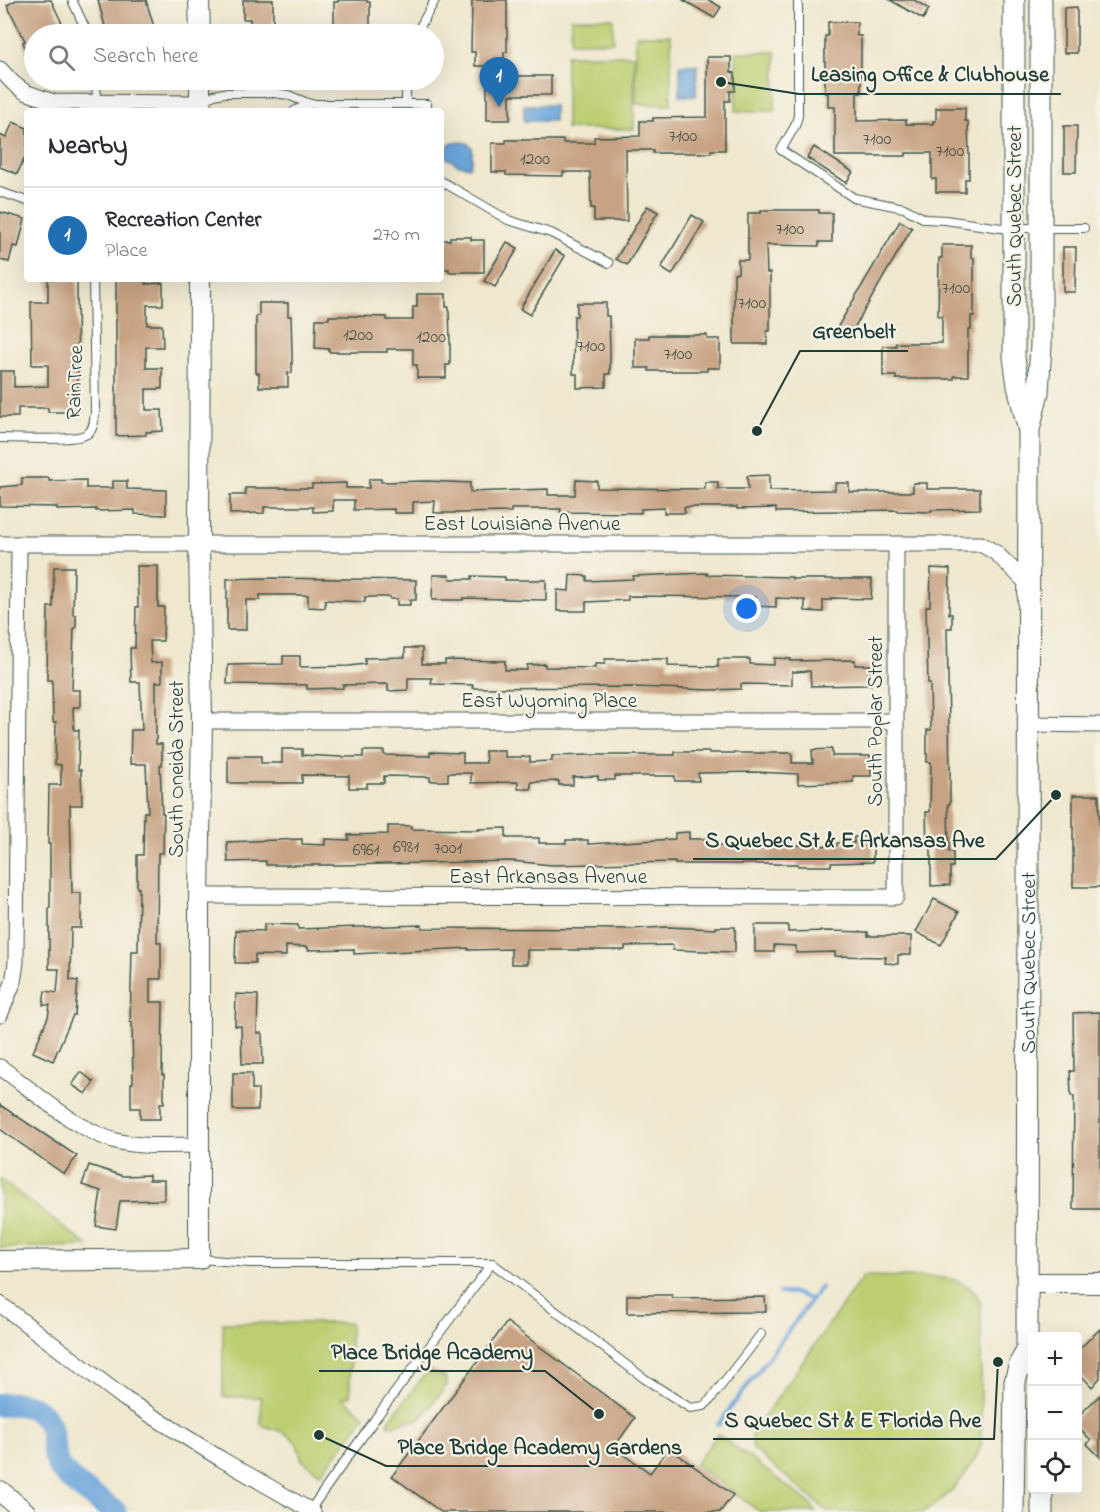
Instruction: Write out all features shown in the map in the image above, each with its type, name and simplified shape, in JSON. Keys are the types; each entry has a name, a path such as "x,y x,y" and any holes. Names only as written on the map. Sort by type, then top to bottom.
{"main road":[{"name":"South Quebec Street","path":"1014,0 1014,357 1018,386 1029,430"},
{"name":"South Quebec Street","path":"1029,1332 1027,724 1029,430 1038,392 1041,365 1041,0"},
{"name":"South Quebec Street","path":"1013,1512 1015,1382 1020,1363 1028,1360"},
{"path":"1042,1494 1042,1512"}],"street":[{"path":"199,0 200,24"},
{"path":"0,69 18,87 42,99 60,103 204,108 201,90"},
{"name":"South Oneida Street","path":"199,1259 199,896 202,721 199,544 200,282"},
{"name":"East Louisiana Avenue","path":"0,544 981,544 996,553 1029,585"},
{"path":"0,1015 13,983 16,962 19,544"},
{"name":"South Poplar Street","path":"896,544 896,897"},
{"name":"East Wyoming Place","path":"202,721 896,721"},
{"path":"1027,724 1100,725"},
{"name":"East Arkansas Avenue","path":"199,896 896,897"},
{"path":"0,1067 80,1125 99,1135 118,1141 151,1145 199,1145"},
{"path":"0,1261 199,1259"},
{"path":"1027,1283 1100,1283"},
{"path":"0,1304 141,1409 221,1459 312,1511"},
{"path":"0,1491 25,1512"}],"lane":[{"path":"72,0 83,24"},
{"path":"422,24 435,0"},
{"path":"798,0 798,116 781,150 858,199 904,208 925,219 1014,229 1084,228"},
{"path":"96,90 98,103"},
{"path":"406,90 406,104"},
{"path":"204,108 214,95 224,93 274,93 288,95 310,104 427,104 428,108"},
{"path":"301,108 310,104"},
{"path":"444,183 508,220 551,233 609,263"},
{"path":"0,192 24,200"},
{"name":"RainTree","path":"0,438 72,438 91,430 94,412 93,282"},
{"path":"199,1259 249,1263 492,1263 645,1379 690,1408 704,1406 711,1400 761,1334"},
{"path":"312,1511 375,1419 492,1263"}],"green space":[{"path":"571,18 613,18 613,42 571,42"},
{"path":"636,35 671,35 671,105 636,104"},
{"path":"736,52 776,52 775,111 736,111"},
{"path":"566,55 634,55 634,129 566,129"},
{"path":"0,1179 76,1237 88,1246 0,1248"},
{"path":"863,1276 931,1277 952,1280 970,1288 977,1296 981,1306 981,1446 971,1466 958,1484 923,1512 828,1512 753,1449 752,1434"},
{"path":"223,1323 350,1323 350,1397 342,1397 365,1416 321,1474 302,1460 297,1444 291,1437 261,1425 261,1397 223,1397"},
{"path":"431,1371 445,1377 447,1385 421,1418 390,1426 388,1424 390,1419 423,1377"},
{"path":"718,1434 811,1504 816,1512 760,1512 695,1464"}],"water":[{"path":"680,65 697,65 696,96 680,96"},
{"path":"524,105 554,105 554,121 524,121"},
{"path":"460,142 472,147 472,160 469,167 459,165 444,156 444,150 450,144"}],"building":[{"path":"16,0 51,0 62,24 24,24 24,39 7,5"},
{"path":"98,0 146,0 153,24 104,24"},
{"path":"243,0 273,0 273,24 250,24 250,19 243,19"},
{"path":"338,0 367,0 370,2 370,24 334,24 334,2"},
{"path":"472,0 507,0 507,52 504,52 504,76 551,76 551,95 510,95 510,120 487,120 487,66 475,66 475,52 471,52"},
{"path":"683,0 709,0 721,7 714,18"},
{"path":"890,0 914,0 929,9 923,19"},
{"path":"1077,7 1077,53 1064,53 1064,8"},
{"path":"828,22 857,22 857,36 861,36 861,93 857,93 857,121 906,120 906,124 933,124 933,121 936,121 936,108 965,108 965,121 968,121 969,179 965,179 965,192 936,192 936,179 932,179 932,153 906,153 906,156 835,156 835,107 828,107 828,93 825,93 825,36 828,36"},
{"path":"707,57 731,57 731,72 735,73 735,91 730,91 730,101 725,101 725,150 711,150 711,153 653,153 653,150 626,150 627,221 594,221 594,208 591,208 590,172 563,172 563,176 506,175 506,172 492,172 492,143 506,143 506,140 563,140 563,143 594,143 594,137 640,136 640,121 653,121 653,118 707,117"},
{"path":"13,122 24,127 24,159 17,174 0,167 0,135 6,138"},
{"path":"1064,126 1077,126 1076,172 1064,172"},
{"path":"814,147 853,172 846,183 807,158"},
{"path":"647,206 658,212 627,265 616,259"},
{"path":"761,210 819,210 819,213 832,213 832,242 819,242 819,246 766,245 767,273 770,273 770,331 767,331 767,344 734,344 734,273 738,273 738,260 748,260 748,213 761,213"},
{"path":"0,212 24,219 24,223 18,247 13,246 9,262 0,260"},
{"path":"692,215 704,222 672,275 661,268"},
{"path":"900,221 912,228 850,335 837,328"},
{"path":"450,237 471,237 471,240 484,240 484,272 449,272 449,269 444,269 444,240 450,240"},
{"path":"507,242 518,248 495,287 484,281"},
{"path":"942,245 971,245 971,258 974,258 974,316 971,316 971,329 968,329 968,376 954,376 954,379 896,379 896,376 883,376 883,346 896,346 896,343 942,343 942,316 938,316 939,258 942,258"},
{"path":"1063,247 1076,247 1075,292 1063,292"},
{"path":"555,250 565,256 530,315 520,309"},
{"path":"48,282 77,282 78,412 48,412 48,408 18,408 18,417 0,417 0,371 14,371 14,387 48,386 48,365 32,365 31,302 48,302"},
{"path":"116,282 163,283 163,305 147,305 147,325 162,325 163,347 146,347 146,368 162,368 162,389 146,389 146,410 162,410 163,431 146,432 146,435 116,436"},
{"path":"417,294 446,294 446,307 449,307 450,365 446,365 446,378 417,378 417,365 413,365 413,349 387,349 387,352 329,352 329,349 315,348 316,319 329,319 329,316 349,316 413,320 413,307 417,307"},
{"path":"259,303 288,303 288,316 291,316 292,373 288,373 288,387 259,387 259,373 256,373 256,316 259,316"},
{"path":"577,303 606,303 606,316 609,316 610,374 606,374 606,387 577,388 577,374 573,374 574,316 577,316"},
{"path":"649,335 707,335 707,339 720,339 720,368 707,368 707,371 649,371 649,368 635,368 635,338 649,338"},
{"path":"769,475 769,491 835,490 835,483 849,483 849,492 913,492 913,483 927,483 927,489 980,489 980,509 931,510 931,512 897,510 776,512 776,508 684,507 685,513 664,513 664,508 641,509 641,513 511,509 511,512 434,513 435,501 413,502 413,513 394,513 394,509 354,510 354,500 333,500 333,511 313,512 313,507 264,507 264,513 230,514 230,495 246,495 245,488 312,488 312,484 346,483 346,488 369,488 369,479 381,479 381,482 470,483 470,492 548,489 548,495 575,495 576,480 597,481 597,488 705,489 705,482 718,482 718,489 748,489 747,476"},
{"path":"22,478 49,478 49,481 86,480 86,488 113,488 113,481 127,481 127,489 166,490 166,515 135,514 135,510 57,510 57,507 0,506 0,487 22,485"},
{"path":"137,566 158,566 158,607 164,607 163,641 150,641 151,663 162,662 162,682 156,682 156,744 162,744 162,765 160,765 162,813 164,813 163,853 158,853 157,942 161,943 161,979 150,979 150,1002 163,1002 164,1103 160,1103 160,1119 140,1119 140,1108 131,1108 131,1083 133,1083 132,1022 130,1022 132,951 138,951 137,855 143,855 144,812 148,812 146,764 130,764 131,730 142,730 140,682 131,682 130,648 135,648 136,607 138,607"},
{"path":"54,567 74,567 73,615 76,615 76,628 74,628 72,690 80,690 80,707 73,707 74,730 79,730 78,770 81,770 82,805 70,805 72,893 81,893 81,928 71,928 70,980 78,981 75,1015 73,1015 53,1061 33,1052 48,1017 50,1005 43,1005 45,991 57,993 59,969 49,969 49,785 61,785 61,765 55,764 56,722 53,722 52,680 47,680 48,607 53,607"},
{"path":"931,568 950,569 949,614 952,614 952,628 947,628 950,771 950,804 948,804 949,852 953,852 953,867 950,867 950,885 931,886 931,845 927,845 926,812 930,812 931,762 927,762 927,730 931,730 926,606 930,606"},
{"path":"707,573 707,575 792,577 792,579 872,579 871,599 831,598 831,600 823,600 823,612 805,611 805,600 799,599 776,598 776,607 755,606 756,597 628,596 628,600 586,602 586,611 557,611 557,590 569,591 570,575 587,576 587,581 633,579 633,576"},
{"path":"433,575 449,575 450,579 472,579 472,576 505,577 505,580 546,580 546,600 463,598 463,600 432,600"},
{"path":"227,579 416,580 416,600 410,600 410,605 397,605 397,599 390,599 390,597 365,597 365,602 325,600 325,608 308,607 308,595 260,595 260,600 246,600 246,630 227,630"},
{"path":"405,648 422,648 422,664 445,664 445,660 505,661 505,670 527,670 527,665 545,664 545,667 595,668 595,664 605,664 605,659 668,659 668,666 718,667 718,659 750,659 750,664 774,665 774,658 791,659 790,661 855,660 855,665 870,665 871,685 811,686 810,671 792,672 792,685 741,684 741,689 710,690 636,687 472,688 473,685 431,684 432,678 408,678 408,690 388,691 388,684 307,689 307,685 227,684 228,665 283,664 283,656 300,656 300,667 349,666 365,664 365,658 405,657"},
{"path":"282,749 302,749 302,755 341,757 363,757 363,751 384,751 384,755 430,756 430,752 463,753 463,763 486,763 485,751 505,751 505,757 530,757 530,762 552,761 552,756 675,755 675,752 792,753 792,763 813,763 812,750 832,749 832,756 871,756 871,776 853,776 853,782 798,784 798,774 756,772 698,773 699,781 675,781 675,776 615,776 615,780 598,780 598,776 573,777 573,785 559,785 559,781 531,782 531,789 518,789 518,782 471,783 471,773 448,773 448,781 430,781 430,777 384,776 384,783 367,783 367,788 349,788 349,776 302,775 302,783 228,783 228,756 261,756 261,763 282,763"},
{"path":"1073,795 1099,795 1100,887 1073,887"},
{"path":"388,826 411,826 411,829 506,828 506,838 539,838 539,843 588,840 588,844 675,839 675,833 689,832 689,839 709,839 709,845 756,846 756,843 792,842 792,845 837,846 837,843 854,843 854,837 873,837 873,862 798,866 798,864 675,864 675,862 552,865 512,861 266,865 266,861 228,862 227,842 302,839 302,844 325,845 325,839 349,840 348,835 388,834"},
{"path":"934,899 959,912 941,945 916,932"},
{"path":"264,924 298,925 298,929 422,925 422,928 631,929 667,927 716,929 716,927 735,927 735,952 673,950 673,945 625,946 625,950 527,950 527,964 511,964 511,949 468,950 468,948 354,954 354,949 308,950 308,947 286,946 286,956 255,955 255,963 235,963 236,930 264,931"},
{"path":"755,925 788,925 788,932 868,932 868,936 911,936 911,955 898,955 898,964 885,963 886,957 835,956 835,952 796,953 796,946 774,945 774,952 755,952"},
{"path":"236,994 258,995 257,1033 262,1033 263,1064 242,1064 241,1026 235,1026"},
{"path":"1100,1012 1100,1209 1073,1209 1074,1096 1071,1096 1070,1071 1074,1071 1073,1013"},
{"path":"81,1072 94,1082 86,1094 72,1085"},
{"path":"233,1073 252,1073 252,1089 258,1089 258,1110 233,1110"},
{"path":"0,1105 77,1156 64,1174 0,1129"},
{"path":"89,1165 123,1176 149,1175 149,1180 164,1180 164,1200 120,1201 116,1229 96,1226 101,1191 82,1185"},
{"path":"627,1295 672,1295 672,1298 765,1297 766,1312 627,1313"},
{"path":"507,1322 635,1418 614,1447 650,1473 669,1448 733,1495 720,1512 441,1512 392,1476"},
{"path":"1100,1329 1100,1378 1092,1387 1082,1376 1082,1346"},
{"path":"1100,1395 1100,1457 1087,1444 1091,1440 1082,1431 1082,1412"}],"waterway":[{"path":"718,1425 821,1287"},
{"path":"779,1293 794,1293 812,1300"},
{"path":"0,1405 23,1405 42,1415 50,1428 55,1458 60,1468 79,1486 115,1512"}],"place":[{"name":"Leasing Office & Clubhouse","path":"721,82"},
{"name":"Recreation Center","path":"499,107"},
{"name":"Greenbelt","path":"757,431"},
{"name":"S Quebec St & E Arkansas Ave","path":"1056,795"},
{"name":"S Quebec St & E Florida Ave","path":"998,1362"},
{"name":"Place Bridge Academy","path":"599,1414"},
{"name":"Place Bridge Academy Gardens","path":"319,1435"}]}
